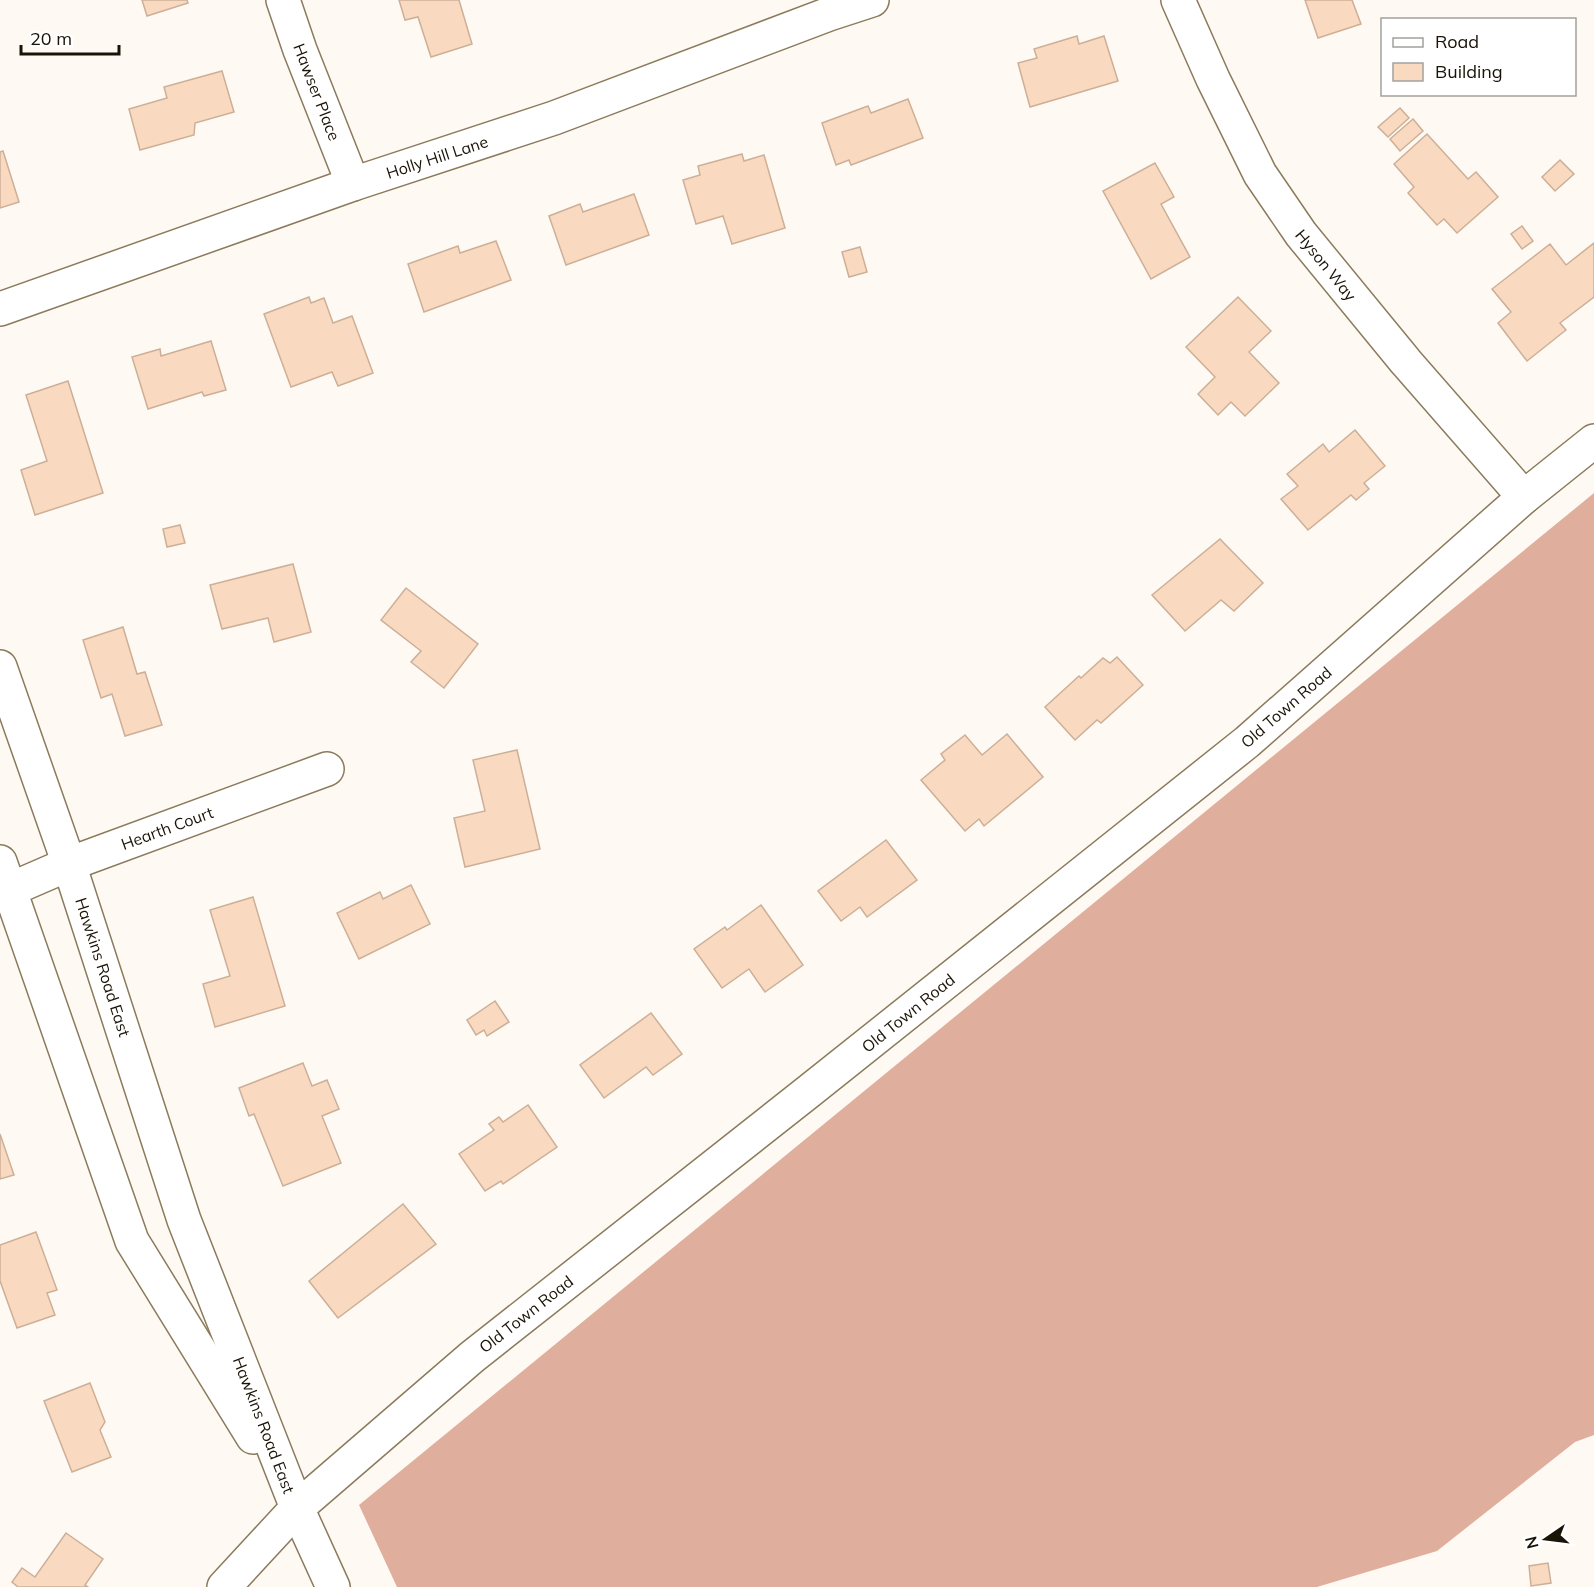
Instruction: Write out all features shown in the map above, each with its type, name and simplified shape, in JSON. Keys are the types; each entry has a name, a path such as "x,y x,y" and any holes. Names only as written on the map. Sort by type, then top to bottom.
{"street":[{"name":"Hawser Place","path":"283,0 353,184"},
{"name":"Holly Hill Lane","path":"0,309 353,184 554,118 829,14 872,0"},
{"name":"Hyson Way","path":"1178,0 1213,79 1260,174 1301,234 1406,362 1524,497"},
{"name":"Old Town Road","path":"224,1587 297,1508 472,1357 818,1085 1247,742 1524,497 1594,441"},
{"name":"Hawkins Road East","path":"0,667 69,864 184,1220 297,1508"},
{"name":"Hearth Court","path":"5,876 69,864 327,769"},
{"name":"Hawkins Road East","path":"5,876 132,1241 297,1508"},
{"path":"297,1508 333,1587"}],"shaded area":[{"path":"1594,493 1594,1435 1575,1442 1437,1551 1317,1587 397,1587 359,1505"}],"building":[{"path":"142,0 187,0 188,3 147,16"},
{"path":"399,0 459,0 472,44 431,57 418,17 405,20"},
{"path":"1305,0 1352,0 1361,24 1318,38"},
{"path":"1077,36 1079,44 1104,36 1118,81 1030,107 1018,63 1037,58 1034,49"},
{"path":"222,71 234,112 195,123 194,135 140,150 129,109 167,98 164,87"},
{"path":"908,99 923,138 851,165 849,160 836,165 822,123 868,106 871,113"},
{"path":"1400,108 1409,118 1388,137 1378,127"},
{"path":"1413,119 1423,131 1400,151 1390,139"},
{"path":"1427,134 1468,179 1476,172 1498,197 1457,233 1444,219 1437,225 1408,193 1414,187 1394,164"},
{"path":"3,151 19,202 0,208 0,152"},
{"path":"742,154 744,161 764,155 785,228 732,244 723,216 696,224 683,180 700,175 698,166"},
{"path":"1560,160 1574,174 1555,191 1542,177"},
{"path":"1155,163 1174,197 1161,204 1190,257 1151,279 1103,191"},
{"path":"634,194 649,235 566,265 549,216 580,204 583,212"},
{"path":"1522,226 1533,241 1522,249 1511,234"},
{"path":"496,241 511,280 424,312 408,264 458,246 460,253"},
{"path":"1594,243 1594,297 1560,323 1566,330 1527,361 1498,323 1511,312 1492,289 1550,244 1566,265"},
{"path":"860,247 867,272 849,277 842,252"},
{"path":"309,297 311,303 324,298 333,323 352,316 373,373 338,386 332,372 291,387 264,314"},
{"path":"1238,297 1271,331 1249,352 1279,383 1245,416 1231,402 1218,415 1198,394 1215,377 1186,347"},
{"path":"211,341 226,390 204,396 202,392 148,409 132,357 160,349 161,356"},
{"path":"68,381 103,493 35,515 21,470 47,461 26,395"},
{"path":"1355,430 1385,466 1364,483 1369,489 1356,500 1351,495 1308,530 1281,499 1298,486 1287,474 1323,444 1329,452"},
{"path":"180,525 185,543 167,547 163,529"},
{"path":"1220,539 1263,583 1234,611 1221,600 1185,631 1152,595"},
{"path":"293,564 311,632 274,642 268,618 222,629 210,585"},
{"path":"406,588 478,644 444,688 411,662 421,651 381,620"},
{"path":"123,627 137,674 145,672 162,725 125,736 112,694 101,698 83,640"},
{"path":"1117,657 1143,685 1101,723 1097,720 1075,740 1045,707 1103,658 1110,663"},
{"path":"1007,734 1043,777 984,826 979,819 965,831 921,780 945,760 941,754 965,735 982,755"},
{"path":"517,750 540,849 465,867 454,818 485,811 473,760"},
{"path":"886,840 917,880 867,917 860,907 841,921 818,891"},
{"path":"411,885 430,924 359,959 337,913 380,892 383,899"},
{"path":"253,897 285,1006 215,1027 203,984 230,976 210,910"},
{"path":"761,905 803,965 765,992 749,969 722,988 694,949 725,927 727,930"},
{"path":"495,1001 509,1022 487,1036 484,1030 476,1035 467,1020"},
{"path":"651,1013 682,1054 653,1075 646,1067 604,1098 580,1065"},
{"path":"303,1063 312,1086 327,1080 339,1109 322,1116 341,1163 283,1186 254,1114 249,1116 239,1088"},
{"path":"528,1105 557,1147 503,1184 501,1181 485,1191 459,1154 494,1130 489,1124 499,1117 503,1122"},
{"path":"0,1134 14,1175 0,1179"},
{"path":"403,1204 436,1244 338,1318 309,1281"},
{"path":"36,1232 57,1290 47,1293 55,1315 17,1328 0,1281 0,1245"},
{"path":"90,1383 105,1422 100,1430 111,1457 72,1472 44,1401"},
{"path":"66,1533 103,1559 85,1585 88,1587 18,1587 12,1582 22,1568 35,1577"},
{"path":"1548,1563 1551,1583 1531,1586 1529,1566"}]}
